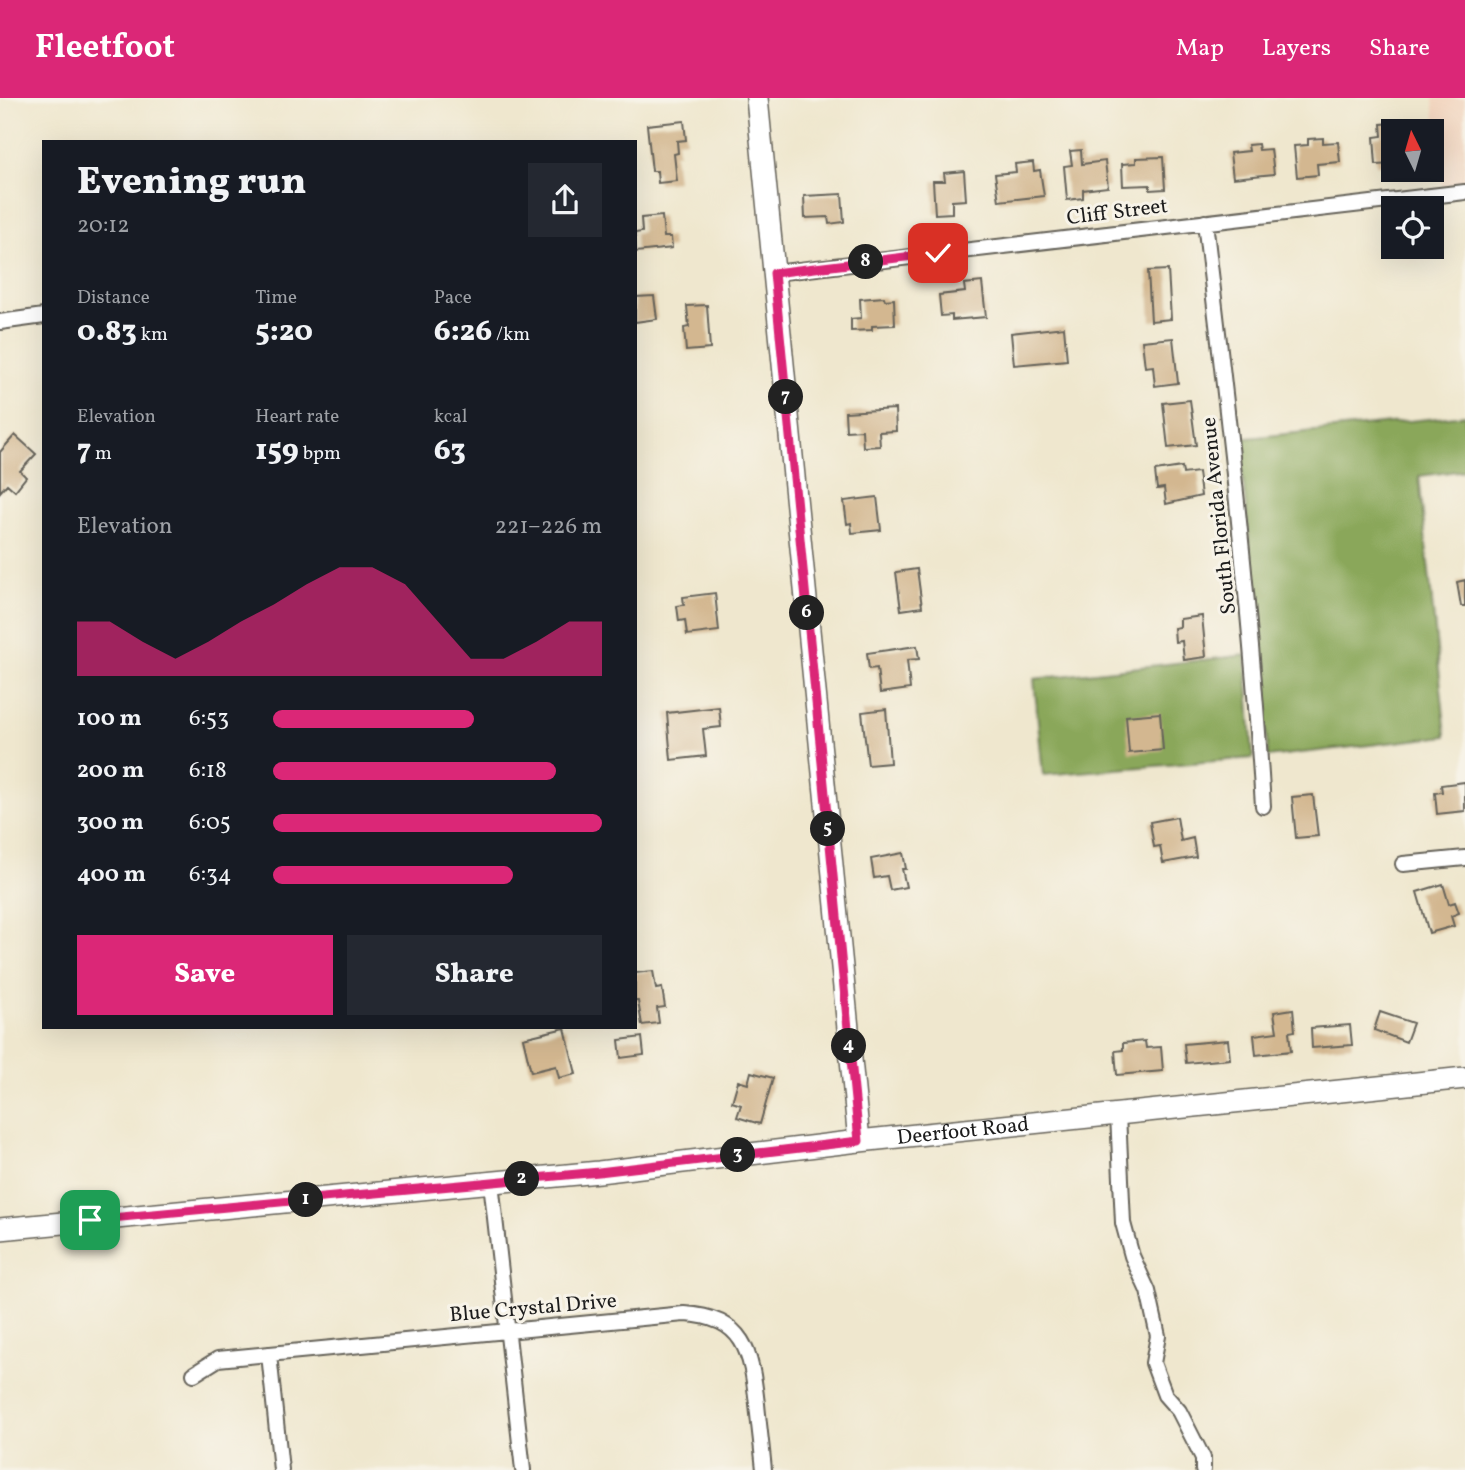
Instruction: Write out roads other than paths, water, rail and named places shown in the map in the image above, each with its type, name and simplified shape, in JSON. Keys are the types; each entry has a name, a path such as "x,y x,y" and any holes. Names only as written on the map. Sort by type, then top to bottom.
{"street":[{"path":"757,98 859,1141"},
{"name":"Cliff Street","path":"774,273 1465,192"},
{"name":"South Florida Avenue","path":"1205,222 1252,643 1264,806"},
{"path":"0,322 42,316"},
{"path":"1403,864 1465,858"},
{"name":"Deerfoot Road","path":"0,1228 491,1182 1465,1078"},
{"path":"1118,1114 1123,1223 1132,1256 1148,1291 1158,1336 1153,1363 1165,1395 1179,1411 1203,1458 1203,1470"},
{"path":"491,1182 523,1470"},
{"name":"Blue Crystal Drive","path":"194,1374 218,1359 684,1314 699,1315 725,1325 744,1344 751,1359 764,1470"},
{"path":"269,1354 281,1470"}]}
